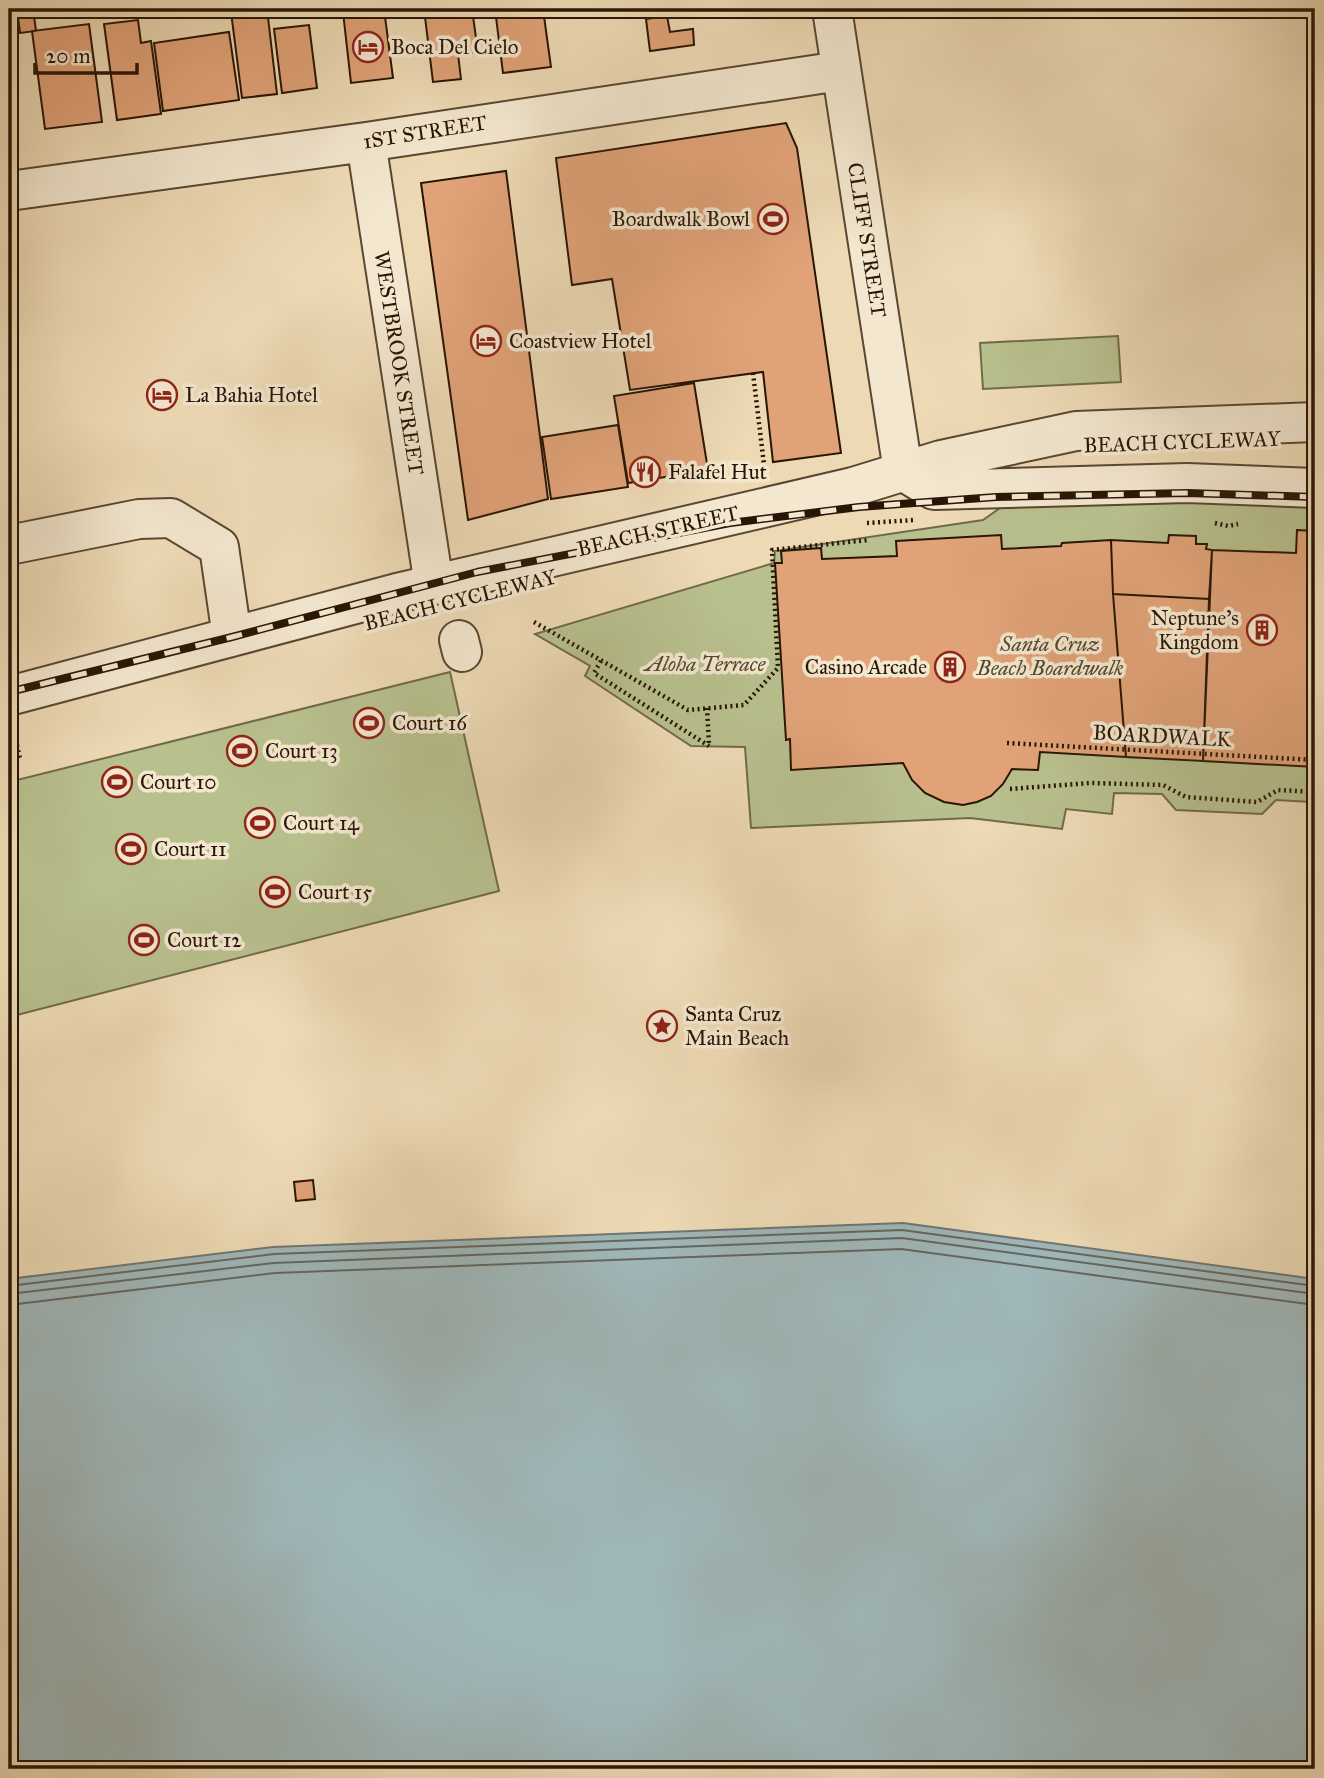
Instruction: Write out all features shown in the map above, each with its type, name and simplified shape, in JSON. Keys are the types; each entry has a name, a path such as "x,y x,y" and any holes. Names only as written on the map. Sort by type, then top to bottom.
{"street":[{"name":"CLIFF STREET","path":"832,9 903,471"},
{"name":"1ST STREET","path":"9,191 366,142 840,71"},
{"name":"WESTBROOK STREET","path":"366,142 434,585"},
{"name":"BEACH STREET","path":"9,696 434,585 853,487 941,460 1076,431 1315,422"},
{"path":"903,471 934,490 1187,483 1315,488"},
{"path":"9,545 139,519 170,517 219,547 232,636"}],"path":[{"path":"753,373 765,477"},
{"path":"863,523 923,519"},
{"path":"534,622 688,710 744,705 778,668 772,550 869,540"},
{"path":"772,544 786,541"},
{"path":"601,661 594,673 709,746 707,708"},
{"name":"BOARDWALK","path":"1007,743 1315,760"},
{"path":"17,745 20,759"},
{"path":"1010,789 1090,783 1163,785 1186,797 1257,802 1278,790 1315,792"}],"green space":[{"path":"1118,336 1121,382 983,389 980,343"},
{"name":"Santa Cruz Beach Boardwalk","path":"1163,501 1315,504 1315,814 1311,814 1311,802 1276,800 1262,814 1176,810 1162,794 1114,793 1112,814 1066,809 1062,829 970,818 751,828 745,747 691,746 585,676 590,666 535,634 774,563 775,551 983,520 1007,503"},
{"path":"450,672 499,891 9,1017 9,782"}],"water":[{"path":"903,1223 1315,1279 1315,1769 9,1769 9,1279 273,1247"}],"building":[{"path":"17,9 33,9 36,31 20,33"},
{"path":"267,9 277,94 242,98 231,12"},
{"name":"Boca Del Cielo","path":"305,9 384,9 393,78 351,83 343,12 306,16"},
{"path":"424,9 472,9 478,52 458,54 461,79 433,82"},
{"path":"495,9 543,9 551,67 503,73"},
{"path":"667,16 670,32 693,29 694,45 650,51 646,19"},
{"path":"138,20 141,43 151,41 161,114 117,120 104,24"},
{"path":"89,24 102,122 45,129 32,31"},
{"path":"309,25 317,88 282,93 274,29"},
{"path":"229,32 239,100 163,111 154,43"},
{"path":"786,123 797,148 841,453 773,462 763,372 630,390 612,279 572,285 556,158"},
{"name":"Coastview Hotel","path":"506,171 548,499 468,520 421,183"},
{"path":"694,383 708,470 628,483 614,396"},
{"path":"618,425 628,487 551,499 542,437"},
{"name":"Neptune's Kingdom","path":"1297,530 1315,531 1315,767 1203,761 1212,550 1296,553"},
{"name":"Casino Arcade","path":"1001,535 1002,549 1111,540 1126,757 1040,752 1038,770 1012,769 1003,784 991,796 963,805 944,802 925,793 912,780 903,763 791,770 790,739 786,740 775,563 782,563 781,551 821,548 822,559 897,556 896,541"},
{"path":"1169,535 1196,536 1196,544 1207,544 1206,549 1212,550 1209,599 1113,594 1111,540 1168,543"},
{"path":"1113,594 1209,599 1203,761 1126,757"},
{"path":"313,1180 315,1199 296,1201 294,1182"}],"railway":[{"path":"9,692 232,637 477,572 730,523 859,507 996,497 1188,493 1315,497"}],"place":[{"name":"Boca Del Cielo","path":"368,47"},
{"name":"Boardwalk Bowl","path":"773,219"},
{"name":"Coastview Hotel","path":"486,341"},
{"name":"La Bahia Hotel","path":"162,395"},
{"name":"Falafel Hut","path":"645,472"},
{"name":"Neptune's Kingdom","path":"1262,630"},
{"name":"Casino Arcade","path":"950,667"},
{"name":"Court 16","path":"369,723"},
{"name":"Court 13","path":"242,751"},
{"name":"Court 10","path":"117,782"},
{"name":"Court 14","path":"260,823"},
{"name":"Court 11","path":"131,849"},
{"name":"Court 15","path":"275,892"},
{"name":"Court 12","path":"144,940"},
{"name":"Santa Cruz Main Beach","path":"662,1026"}],"park label":[{"name":"Aloha Terrace","path":"705,664"}]}
